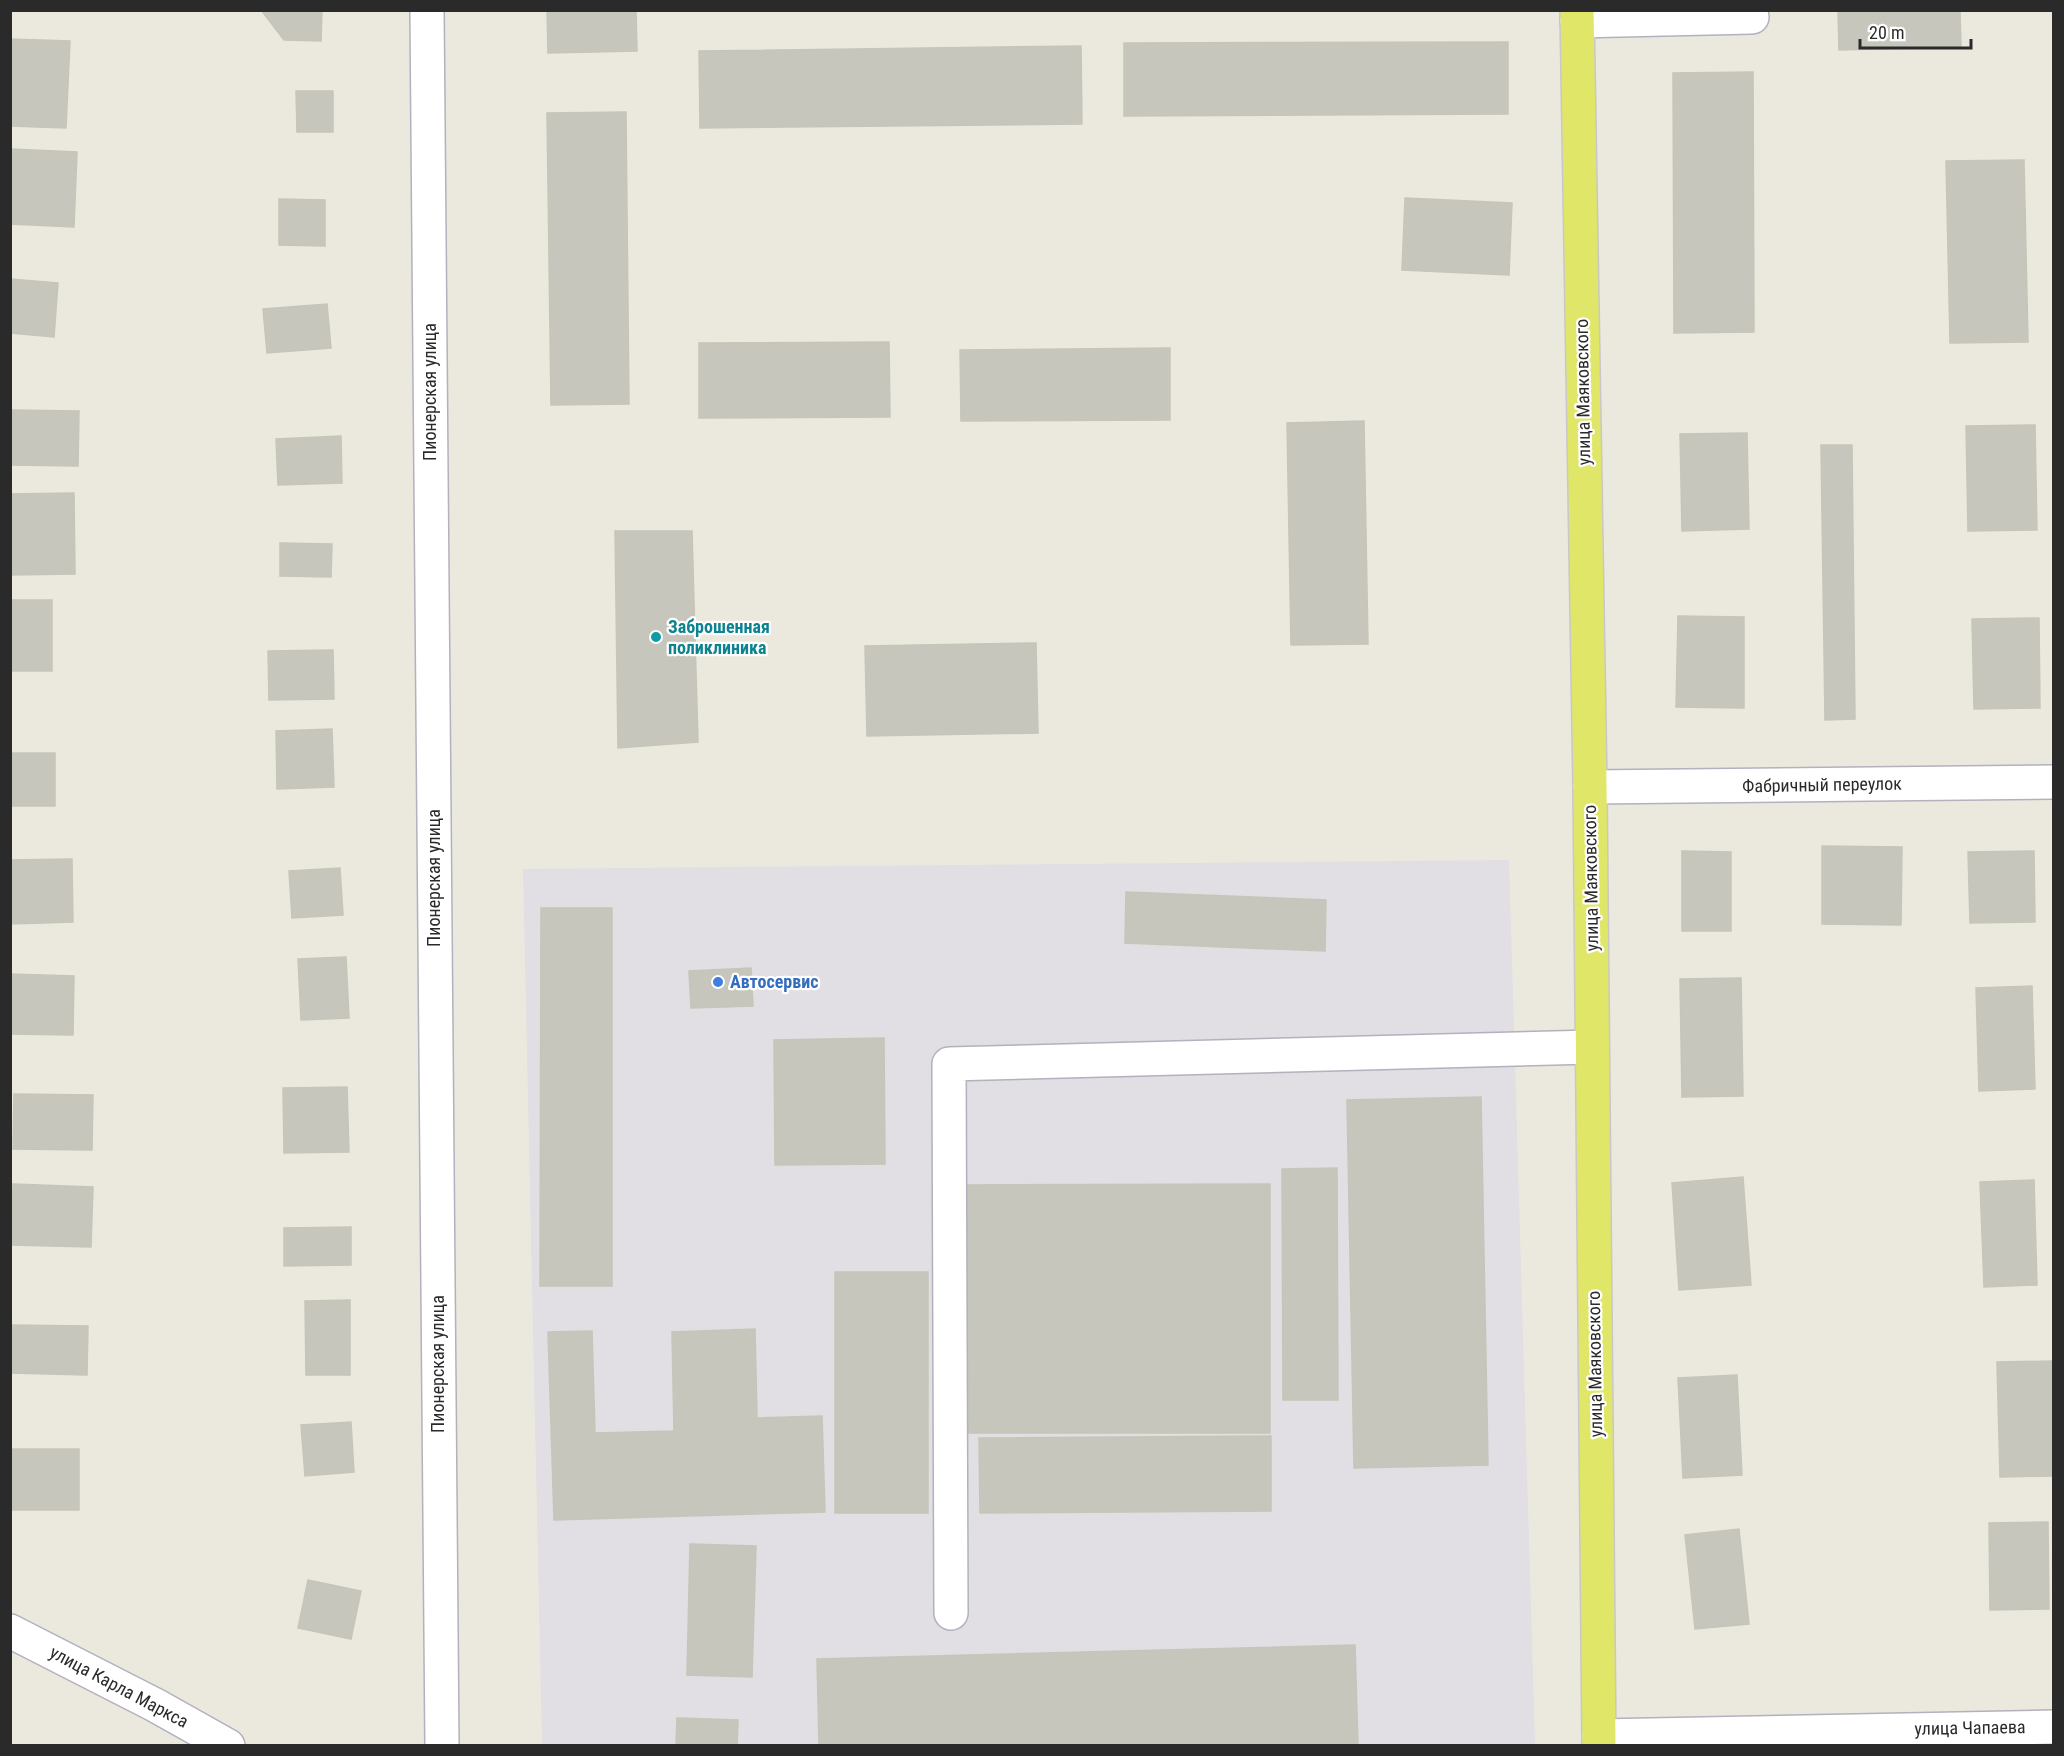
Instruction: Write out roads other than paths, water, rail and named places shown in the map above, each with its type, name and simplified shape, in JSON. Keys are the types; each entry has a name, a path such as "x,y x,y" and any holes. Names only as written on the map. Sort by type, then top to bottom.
{"main road":[{"name":"улица Маяковского","path":"1577,16 1590,787 1599,1741"}],"street":[{"name":"Пионерская улица","path":"427,10 442,1746"},
{"path":"1577,16 1752,17"},
{"name":"Фабричный переулок","path":"1590,787 2054,782"},
{"path":"951,1613 949,1064 1593,1047"},
{"name":"улица Карла Маркса","path":"10,1631 155,1705 228,1746"},
{"name":"улица Чапаева","path":"1599,1741 2054,1727"}],"place":[{"name":"Заброшенная поликлиника","path":"656,637"},
{"name":"Автосервис","path":"718,982"}]}
